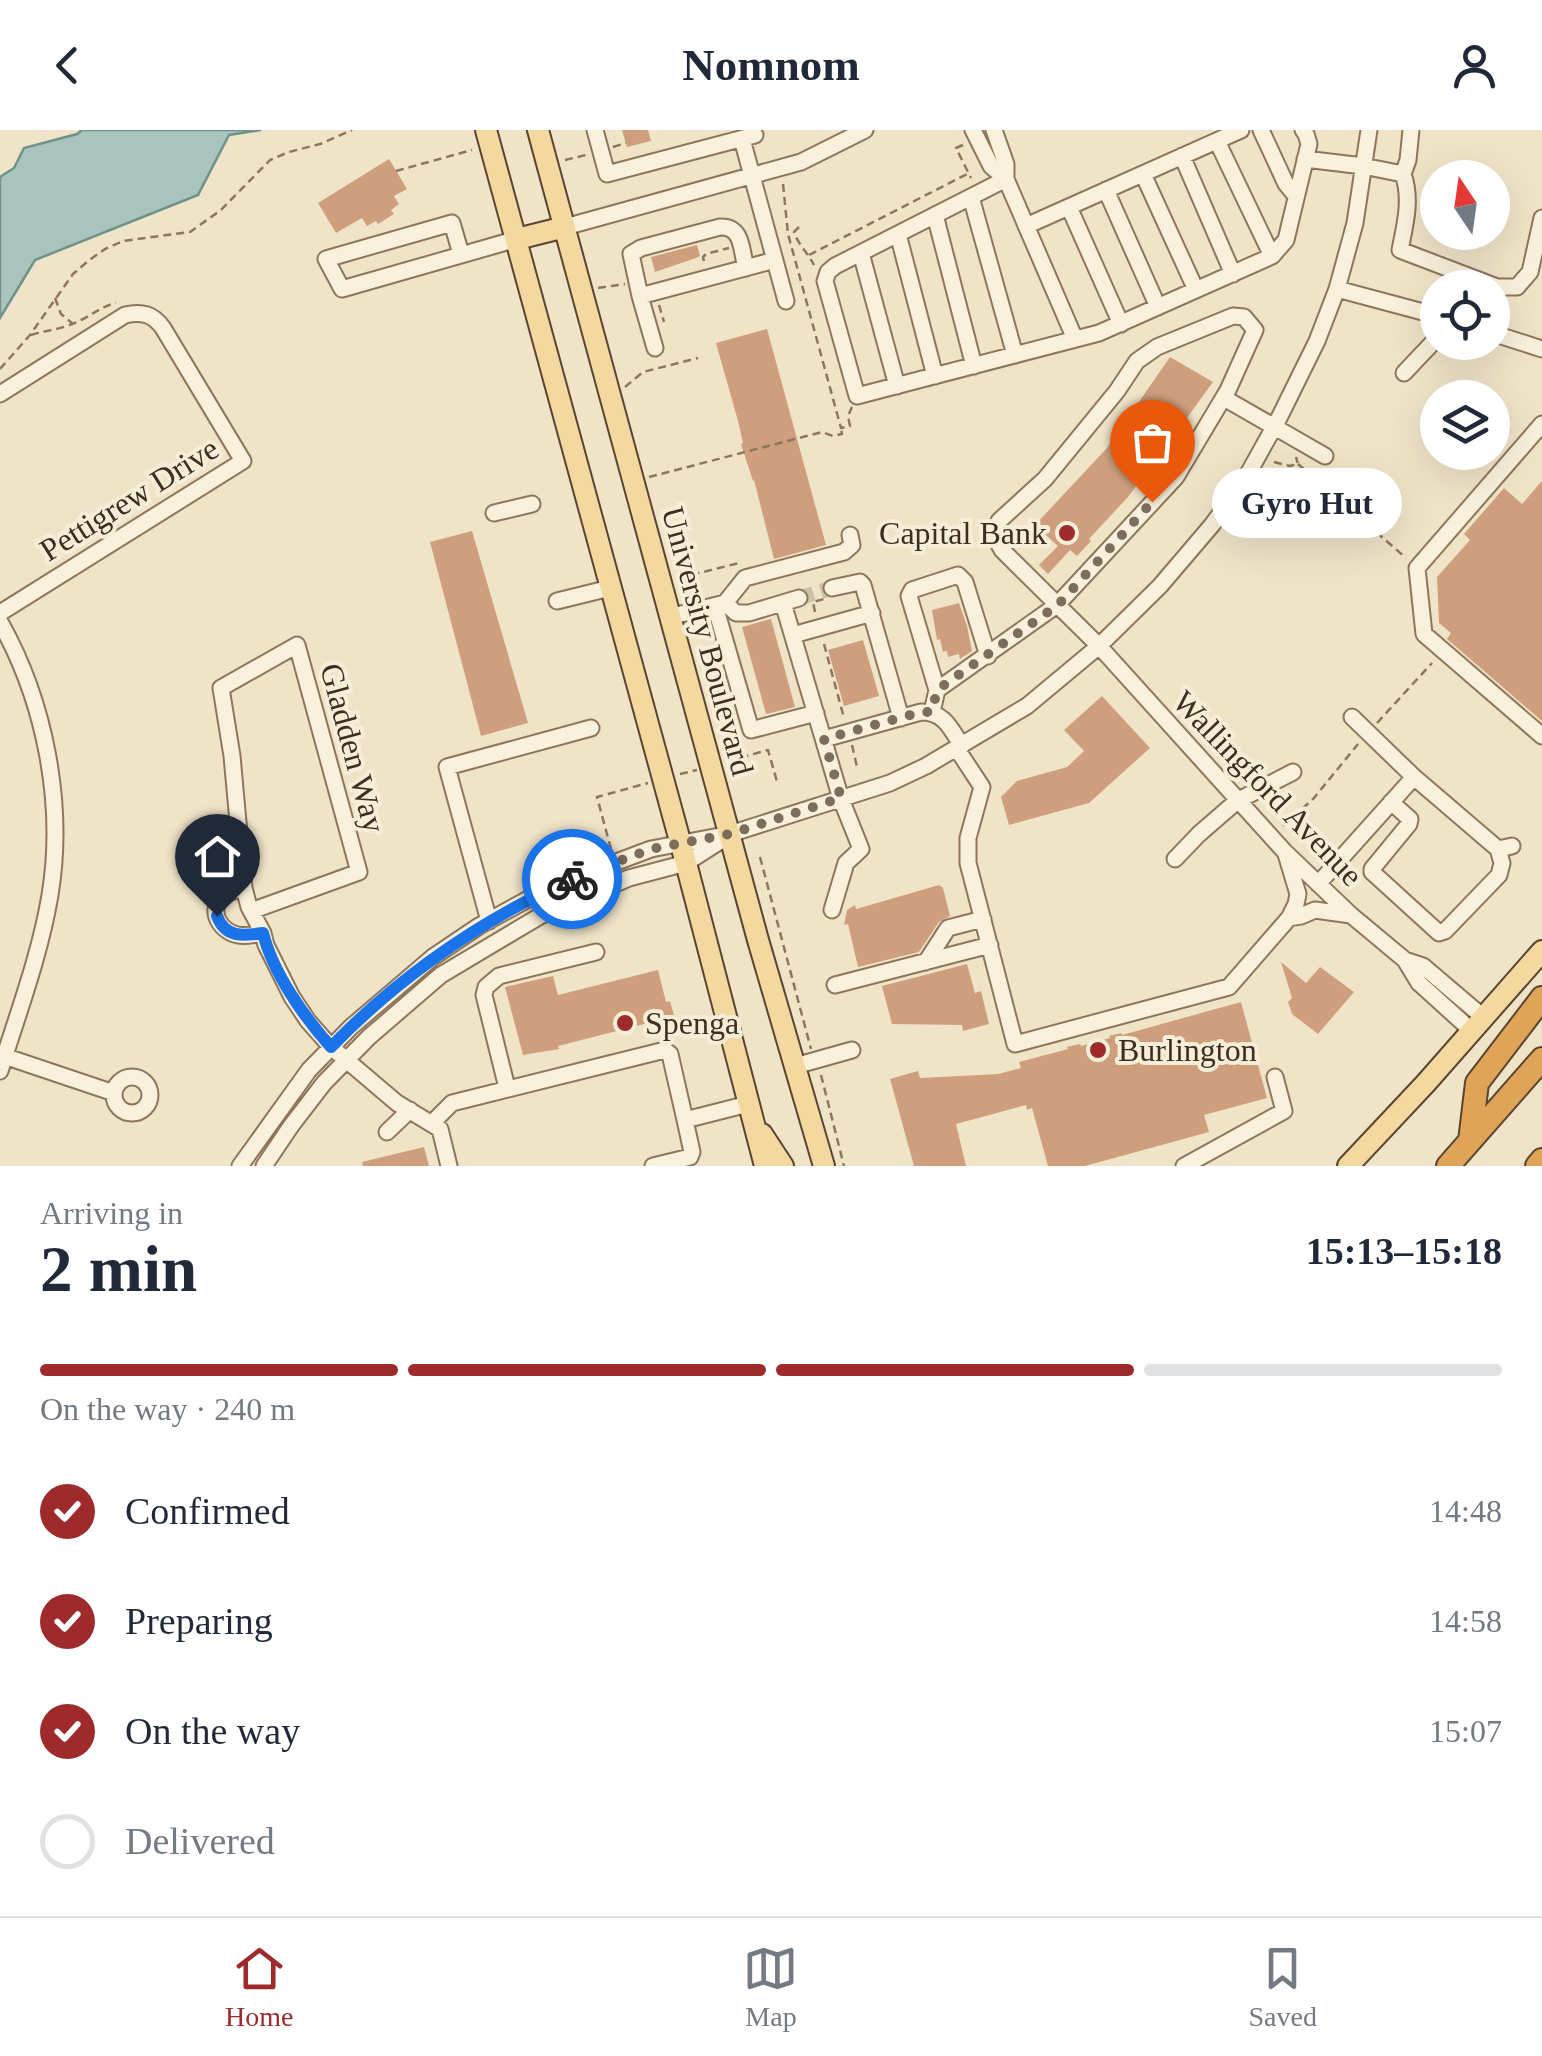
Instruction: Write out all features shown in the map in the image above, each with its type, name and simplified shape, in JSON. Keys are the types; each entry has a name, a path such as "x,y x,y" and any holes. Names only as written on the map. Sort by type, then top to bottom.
{"highway":[{"path":"1470,1141 1477,1083 1542,998"},
{"path":"1448,1166 1542,1058"},
{"path":"1537,1166 1542,1160"}],"main road":[{"name":"University Boulevard","path":"538,130 669,617 824,1166"},
{"path":"481,140 516,238 765,1166"},
{"path":"516,238 564,226"},
{"path":"1348,1166 1542,950"},
{"path":"751,1112 782,1166"}],"street":[{"path":"595,130 607,174 741,136 786,301"},
{"path":"564,226 801,162 865,130"},
{"path":"973,130 991,166 1006,179"},
{"path":"994,130 1006,164 1006,179 1075,339"},
{"path":"1026,226 1241,130"},
{"path":"1261,130 1286,184 1296,196"},
{"path":"1006,179 835,266 826,277 857,396 1121,324 1272,256 1286,240 1309,144 1302,130"},
{"path":"264,1166 302,1112 347,1059 441,975 496,940 540,916 730,834 890,783 1026,706 1098,646 1160,586 1212,525 1244,481 1272,432 1318,341 1337,289 1355,223 1369,130"},
{"path":"1411,130 1403,174 1408,190 1400,250 1498,288 1517,287 1530,272 1542,218"},
{"path":"1217,141 1272,256"},
{"path":"1182,156 1233,274"},
{"path":"1305,159 1403,174"},
{"path":"1143,174 1196,290"},
{"path":"1106,190 1158,308"},
{"path":"975,195 1015,355"},
{"path":"1069,206 1121,324"},
{"path":"935,216 974,366"},
{"path":"461,254 452,222 326,260 342,290 516,238"},
{"path":"655,348 632,264 631,254 635,250 720,227 734,230 746,268"},
{"path":"898,234 935,376"},
{"path":"861,253 897,386"},
{"path":"640,296 775,260"},
{"path":"1337,289 1420,311"},
{"name":"Pettigrew Drive","path":"0,394 125,315 150,315 163,328 244,461 0,613"},
{"name":"Wallingford Avenue","path":"1224,398 1255,330 1244,316 1233,316 1156,347 1138,360 1044,479 999,521 995,537 1002,550 1098,646 1285,852 1406,960 1423,966 1477,1024"},
{"path":"1510,339 1542,349"},
{"path":"1404,373 1420,356"},
{"path":"937,690 1058,605 1176,477 1224,398 1272,432 1324,456"},
{"path":"1542,424 1417,568 1424,634 1542,736"},
{"path":"494,514 532,504"},
{"path":"669,617 720,604 745,578 844,552 852,545 850,534"},
{"path":"932,712 937,690 909,596 912,590 958,575 965,582 988,656"},
{"path":"834,588 860,582 868,596 901,718"},
{"path":"558,602 610,588"},
{"path":"720,604 749,613 791,600 793,635 841,798 861,849 846,863 832,910"},
{"path":"720,604 751,730 816,713"},
{"path":"793,635 872,614"},
{"path":"0,622 26,679 44,737 53,787 55,839 40,944 2,1064 114,1093"},
{"name":"Gladden Way","path":"244,888 232,756 220,688 296,645 359,872 252,911"},
{"path":"824,739 921,712 943,717 982,787 968,838 968,863 1015,1044 1229,987 1289,918 1298,894 1285,852"},
{"path":"1352,717 1414,776 1505,848 1499,874 1445,932 1438,933 1372,872 1409,824 1410,818 1391,802"},
{"path":"488,921 447,766 590,728"},
{"path":"1175,860 1237,801 1293,772"},
{"path":"1318,884 1414,776"},
{"path":"240,1166 308,1070 418,969 488,921 574,878 651,849 683,854"},
{"path":"263,933 242,936 224,930 217,906 221,898 244,888 263,933 266,945 308,1021 331,1047 397,1103 440,1129 450,1166"},
{"path":"1289,918 1315,910 1352,915"},
{"path":"926,962 948,928 983,919"},
{"path":"834,986 990,945"},
{"path":"507,1088 484,996 486,987 499,976 596,952"},
{"path":"432,1123 452,1103 666,1050 692,1152 690,1156 653,1166"},
{"path":"794,1066 852,1050"},
{"path":"1184,1166 1284,1111 1275,1077"},
{"path":"387,1132 410,1110"},
{"path":"685,1120 751,1112"}],"path":[{"path":"0,369 30,335 73,274 105,249 140,238 190,232 221,210 270,160 352,130"},
{"path":"396,171 481,140"},
{"path":"956,148 975,195"},
{"path":"809,255 968,173"},
{"path":"648,477 822,432 842,434 781,181"},
{"path":"791,233 798,227"},
{"path":"791,233 826,277"},
{"path":"706,268 706,254 740,246"},
{"path":"55,298 61,314 73,324"},
{"path":"624,388 642,372 698,358"},
{"path":"841,428 850,426 849,422"},
{"path":"1272,432 1296,456 1298,464 1417,568"},
{"path":"1258,456 1290,466 1298,464"},
{"path":"675,578 750,561"},
{"path":"834,588 837,595 813,602 858,767"},
{"path":"1272,838 1314,798 1443,650"},
{"path":"612,851 597,797 768,750 778,784"},
{"path":"760,857 810,1045"},
{"path":"822,1078 844,1166"}],"water":[{"path":"82,130 261,130 229,135 198,195 35,260 0,318 0,177 14,168 24,148"}],"building":[{"path":"622,130 648,130 651,141 627,147"},
{"path":"389,159 407,189 394,196 399,204 391,210 394,214 367,226 362,218 336,233 318,203"},
{"path":"697,245 700,256 655,272 651,257"},
{"path":"767,329 826,545 774,559 716,343"},
{"path":"1170,357 1213,382 1091,541 1077,556 1070,550 1048,574 1039,565 1058,546 1035,525 1107,448"},
{"path":"1542,481 1542,721 1447,639 1451,633 1439,623 1437,577 1470,540 1464,534 1504,488 1522,504"},
{"path":"472,531 528,723 481,736 430,542"},
{"path":"959,603 972,651 960,659 959,654 948,657 947,651 943,652 932,610"},
{"path":"771,619 795,707 766,714 742,627"},
{"path":"863,640 879,696 844,706 828,650"},
{"path":"1102,696 1150,748 1089,803 1009,825 1001,797 1017,781 1067,767 1084,751 1064,730"},
{"path":"939,885 950,916 939,922 919,952 858,967 848,924 844,925 847,910"},
{"path":"1281,962 1306,983 1320,967 1354,992 1318,1034 1292,1014 1288,1002 1292,998"},
{"path":"967,964 975,993 981,991 989,1024 963,1031 962,1025 892,1024 882,986"},
{"path":"658,970 675,1019 523,1055 505,987 553,976 558,995"},
{"path":"1241,1002 1267,1098 1204,1115 1209,1132 1085,1166 1048,1166 1032,1108 1027,1110 1026,1105 956,1124 966,1166 914,1166 890,1079 918,1071 920,1078 998,1074 1021,1068 1019,1062 1067,1047"},
{"path":"424,1147 429,1166 363,1166 362,1162"}],"tunnel":[{"path":"799,598 832,588"}],"way so far":[{"path":"572,879 651,849 730,834 841,798 824,739 932,712 937,690 1058,605 1152,502"}],"place":[{"name":"Gyro Hut","path":"1152,502"},
{"name":"Capital Bank","path":"1067,533"},
{"name":"Spenga","path":"625,1023"},
{"name":"Burlington","path":"1098,1050"}],"route":[{"path":"217,916 224,930 231,933 263,933 292,997 331,1047 433,957 479,926 572,879"}]}
